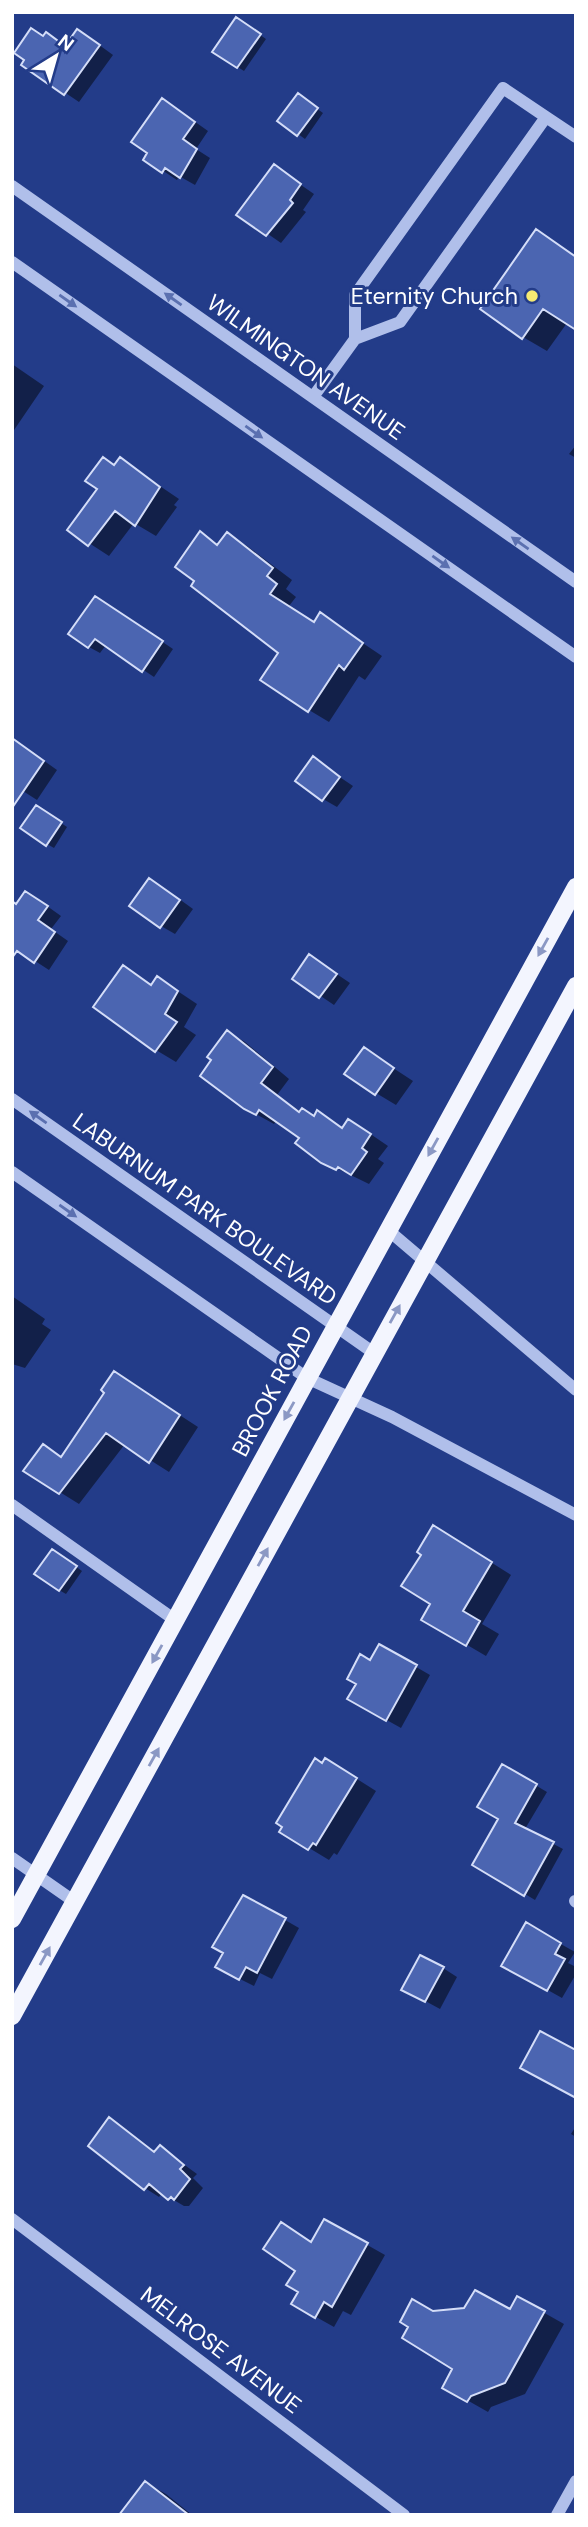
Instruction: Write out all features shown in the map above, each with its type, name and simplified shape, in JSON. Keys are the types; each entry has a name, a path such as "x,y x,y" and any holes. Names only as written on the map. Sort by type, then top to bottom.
{"main road":[{"name":"BROOK ROAD","path":"12,1919 576,887"},
{"path":"12,2016 576,986"}],"street":[{"path":"355,339 355,295 503,88 576,137"},
{"path":"313,397 355,339 400,322 546,117"},
{"name":"WILMINGTON AVENUE","path":"12,186 576,582"},
{"path":"12,262 576,657"},
{"name":"LABURNUM PARK BOULEVARD","path":"12,1099 374,1353"},
{"path":"12,1172 307,1378 349,1397 576,1515"},
{"path":"388,1230 576,1390"},
{"path":"12,1505 175,1620"},
{"path":"12,1858 75,1902"},
{"name":"MELROSE AVENUE","path":"12,2219 404,2515"},
{"path":"557,2515 576,2482"}],"building":[{"path":"236,17 261,34 237,68 212,52"},
{"path":"31,28 43,36 46,32 65,46 77,29 100,45 64,95 21,65 24,60 14,53"},
{"path":"298,93 318,108 297,136 277,121"},
{"path":"162,98 195,122 183,139 197,149 180,178 165,168 162,173 143,160 147,153 131,142"},
{"path":"274,164 301,184 290,200 293,203 266,236 236,215"},
{"name":"Eternity Church","path":"536,229 576,257 576,330 543,309 522,339 480,309"},
{"path":"103,457 114,465 120,457 160,487 135,526 115,511 88,546 67,530 97,489 85,481"},
{"path":"200,531 217,545 227,532 273,568 267,576 277,584 270,594 314,622 320,612 363,643 344,670 339,665 308,712 260,680 278,653 191,586 194,581 175,567"},
{"path":"95,596 163,641 142,672 95,639 88,648 68,634"},
{"path":"12,738 44,761 12,808"},
{"path":"313,756 340,777 322,801 295,781"},
{"path":"36,805 62,822 46,846 20,828"},
{"path":"149,878 180,900 160,928 129,906"},
{"path":"25,891 48,906 38,920 55,932 34,963 17,951 12,958 12,901 16,904"},
{"path":"309,954 337,974 319,998 292,979"},
{"path":"123,965 151,985 157,976 178,991 165,1014 177,1022 155,1052 93,1007"},
{"path":"227,1030 273,1067 261,1083 299,1112 302,1108 314,1116 317,1110 342,1128 348,1119 371,1134 362,1148 367,1152 351,1175 338,1167 336,1170 321,1163 295,1143 299,1138 259,1110 256,1115 244,1109 200,1076 211,1060 207,1057"},
{"path":"364,1047 394,1068 375,1095 344,1074"},
{"path":"114,1371 180,1415 149,1463 106,1433 59,1494 23,1471 43,1444 61,1457 104,1393 101,1390"},
{"path":"433,1525 492,1562 463,1611 480,1621 466,1646 421,1620 430,1604 401,1586 421,1555 417,1552"},
{"path":"52,1549 77,1566 59,1591 34,1574"},
{"path":"379,1644 417,1665 386,1721 347,1699 356,1684 347,1679 360,1654 370,1660"},
{"path":"315,1758 322,1763 325,1758 357,1778 316,1845 313,1843 308,1850 279,1832 282,1827 276,1823"},
{"path":"502,1764 537,1784 515,1823 554,1842 524,1896 472,1865 498,1819 477,1807"},
{"path":"243,1895 286,1918 257,1973 246,1967 239,1980 215,1967 223,1953 212,1947"},
{"path":"526,1922 561,1943 555,1954 565,1959 547,1991 501,1966"},
{"path":"420,1955 444,1967 425,2002 401,1990"},
{"path":"540,2031 576,2050 576,2098 520,2068"},
{"path":"109,2117 154,2152 160,2145 184,2165 180,2169 190,2179 174,2200 171,2197 168,2200 149,2184 144,2190 88,2146"},
{"path":"324,2219 368,2243 332,2307 324,2302 315,2318 291,2304 298,2292 286,2285 295,2271 263,2249 281,2222 311,2242"},
{"path":"475,2290 510,2309 517,2296 545,2311 505,2383 471,2396 467,2402 442,2388 452,2369 402,2338 408,2327 400,2322 412,2299 433,2311 464,2308"},
{"path":"145,2481 189,2515 119,2515"}],"place":[{"name":"Eternity Church","path":"532,296"}]}
